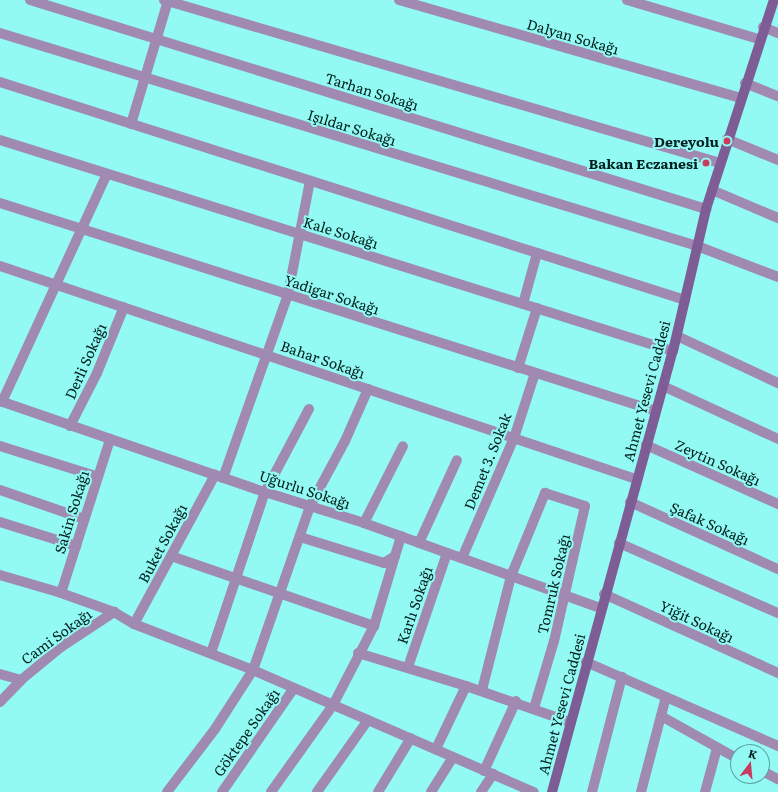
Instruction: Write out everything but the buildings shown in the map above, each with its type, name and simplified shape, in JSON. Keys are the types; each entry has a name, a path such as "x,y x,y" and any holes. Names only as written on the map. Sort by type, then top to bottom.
{"street":[{"name":"Tarhan Sokağı","path":"30,0 706,209"},
{"name":"Dalyan Sokağı","path":"399,0 740,98"},
{"path":"627,0 759,39"},
{"name":"Ahmet Yesevi Caddesi","path":"552,792 600,608 677,336 706,209 759,39 774,0"},
{"path":"131,124 166,1 720,163"},
{"path":"763,27 778,33"},
{"name":"Işıldar Sokağı","path":"0,33 697,246 778,277"},
{"path":"0,82 685,300"},
{"path":"745,83 778,96"},
{"path":"727,139 778,160"},
{"name":"Kale Sokağı","path":"0,140 673,351"},
{"path":"1,401 107,174"},
{"name":"Buket Sokağı","path":"134,624 171,556 219,476 268,356 288,294 298,234 310,181"},
{"path":"712,190 778,218"},
{"name":"Yadigar Sokağı","path":"0,203 656,411"},
{"path":"523,304 538,253"},
{"name":"Bahar Sokağı","path":"0,266 636,479"},
{"name":"Derli Sokağı","path":"70,426 97,373 124,307"},
{"path":"518,368 537,308"},
{"path":"677,336 778,383"},
{"name":"Demet 3. Sokak","path":"462,558 514,438 535,373"},
{"path":"663,386 778,439"},
{"path":"167,792 215,728 253,670 310,506 345,441 368,389"},
{"name":"Uğurlu Sokağı","path":"1,401 265,492 364,523 600,608"},
{"path":"211,653 265,492 309,409"},
{"name":"Sakin Sokağı","path":"61,592 96,476 110,439"},
{"name":"Zeytin Sokağı","path":"646,445 778,504"},
{"path":"0,446 96,476"},
{"path":"364,523 403,446"},
{"path":"419,543 458,460"},
{"path":"0,490 84,519"},
{"name":"Tomruk Sokağı","path":"511,576 545,493 585,506 564,595 534,708"},
{"name":"Şafak Sokağı","path":"630,502 778,569"},
{"path":"0,522 76,546"},
{"path":"270,792 333,704 358,653 374,626 401,536"},
{"path":"300,537 384,563 396,556"},
{"path":"619,542 778,613"},
{"name":"Karlı Sokağı","path":"408,667 447,553"},
{"path":"171,556 374,626"},
{"path":"0,575 61,592 114,612 134,624 253,670 534,792"},
{"path":"482,690 511,576"},
{"name":"Yiğit Sokağı","path":"604,594 778,673"},
{"name":"Cami Sokağı","path":"0,702 20,680 61,647 114,612"},
{"path":"358,653 516,701 570,722"},
{"path":"586,662 778,746"},
{"path":"0,674 20,680"},
{"path":"592,792 622,677"},
{"path":"436,749 466,686"},
{"name":"Göktepe Sokağı","path":"222,792 294,688"},
{"path":"641,792 666,697"},
{"path":"481,792 516,701"},
{"path":"661,716 730,755"},
{"path":"317,792 368,720"},
{"path":"378,792 411,738"},
{"path":"705,792 716,748"},
{"path":"431,792 454,757"}],"place":[{"name":"Dereyolu","path":"727,141"},
{"name":"Bakan Eczanesi","path":"706,163"}]}
